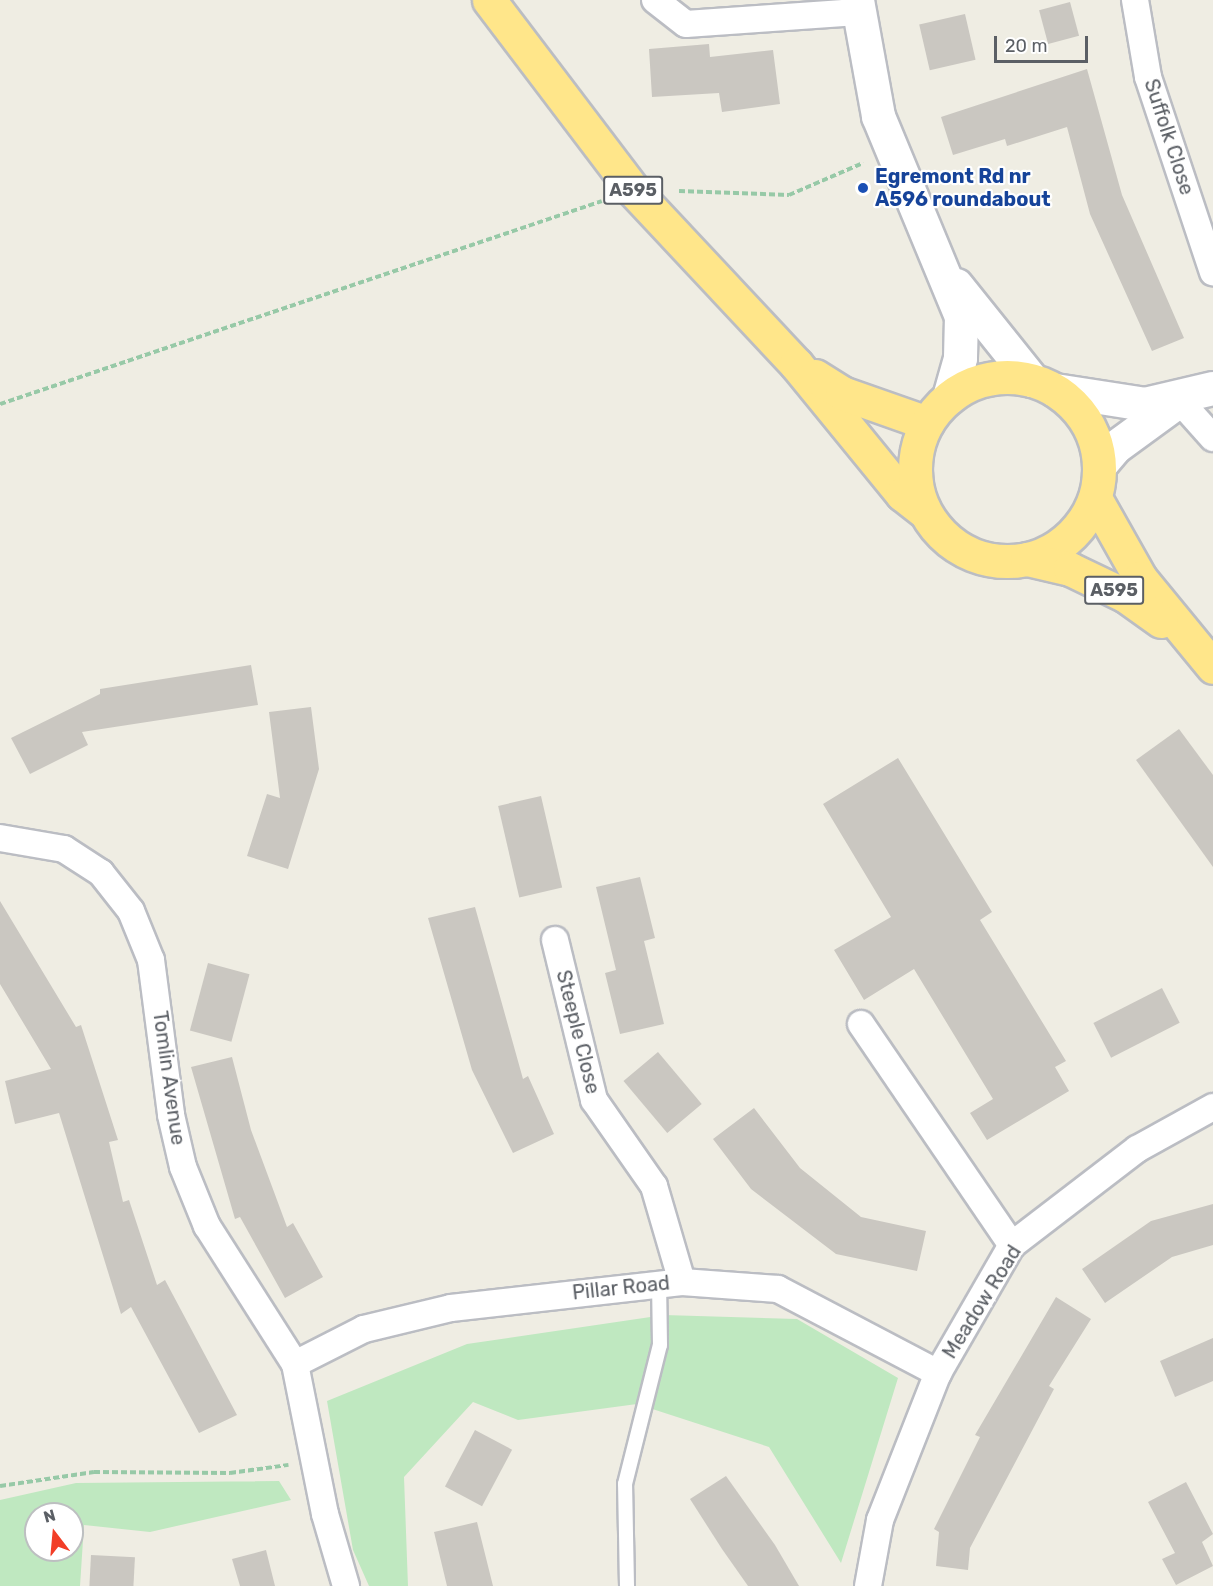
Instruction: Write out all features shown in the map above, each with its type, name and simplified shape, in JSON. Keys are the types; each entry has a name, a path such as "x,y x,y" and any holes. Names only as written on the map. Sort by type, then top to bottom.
{"highway":[{"name":"A595","path":"489,0 633,190 796,364 902,494 924,511 960,549 993,561 1028,560 1070,569 1126,596 1190,641"},
{"name":"A595","path":"796,364 842,393 927,423"},
{"path":"924,511 915,457 927,423 949,397 980,380 1044,385"},
{"name":"A595","path":"1028,560 1069,538 1095,498 1099,466 1086,422 1044,385"},
{"name":"A595","path":"1095,498 1140,578 1213,667"}],"main road":[{"path":"858,6 868,81 889,152 955,293 962,339 949,397"},
{"path":"946,272 1044,385 1144,404 1179,400 1213,388"},
{"path":"1099,466 1115,447 1179,400"}],"street":[{"path":"655,0 686,24 858,6"},
{"name":"Suffolk Close","path":"1134,0 1148,77 1213,272"},
{"path":"1179,400 1213,438"},
{"name":"Tomlin Avenue","path":"0,838 64,849 101,873 132,911 151,960 183,1167 207,1226 295,1364 315,1461 346,1586"},
{"name":"Steeple Close","path":"555,940 594,1100 654,1186 670,1283"},
{"path":"861,1024 1012,1245"},
{"name":"Meadow Road","path":"868,1586 880,1520 938,1373 1012,1245 1137,1149 1213,1107"},
{"name":"Pillar Road","path":"295,1364 364,1329 408,1317 670,1283 778,1289 938,1373"}],"lane":[{"path":"627,1586 625,1484 660,1345 670,1283"}],"path":[{"path":"0,404 633,190 789,195 889,152"},
{"path":"0,1486 94,1472 230,1473 315,1461"}],"green space":[{"path":"664,1315 797,1319 898,1378 841,1563 769,1447 637,1404 518,1420 473,1402 404,1477 408,1586 369,1586 353,1550 327,1401 467,1344"},
{"path":"279,1481 291,1500 150,1532 84,1525 84,1502 24,1502 24,1562 82,1562 80,1586 0,1586 0,1500 76,1483"}],"building":[{"path":"1070,2 1079,36 1048,44 1039,10"},
{"path":"965,14 976,60 930,70 919,25"},
{"path":"709,44 710,57 773,50 780,104 722,112 719,93 652,97 649,49"},
{"path":"1087,69 1122,195 1184,338 1152,351 1090,214 1067,127 1007,146 1005,139 953,155 941,117"},
{"path":"251,665 258,705 82,732 88,745 30,774 11,738 100,694 100,689"},
{"path":"311,707 319,769 288,869 247,856 267,794 280,798 269,712"},
{"path":"1179,729 1213,775 1213,867 1136,760"},
{"path":"898,758 992,912 980,920 1066,1061 1055,1067 1069,1091 987,1140 970,1113 993,1099 914,969 864,1000 834,950 891,917 823,804"},
{"path":"541,796 562,888 519,897 498,806"},
{"path":"640,877 655,938 644,941 664,1024 620,1034 605,973 616,970 596,887"},
{"path":"0,901 76,1027 81,1025 118,1140 109,1142 123,1202 129,1200 157,1285 165,1280 237,1415 199,1433 131,1307 121,1314 59,1113 15,1124 5,1081 51,1069 0,984"},
{"path":"475,907 523,1079 528,1076 554,1134 513,1153 472,1070 428,918"},
{"path":"208,963 250,974 231,1042 190,1031"},
{"path":"1162,988 1180,1023 1111,1058 1093,1023"},
{"path":"658,1052 702,1104 667,1133 624,1081"},
{"path":"232,1057 251,1130 287,1227 293,1223 323,1277 285,1298 240,1217 235,1219 191,1067"},
{"path":"754,1108 800,1168 861,1217 926,1231 917,1271 836,1254 751,1189 713,1139"},
{"path":"1213,1204 1213,1245 1172,1257 1105,1303 1082,1269 1151,1221"},
{"path":"1056,1297 1091,1319 1049,1386 1054,1389 970,1548 968,1570 936,1566 939,1532 934,1529 980,1437 975,1435"},
{"path":"1213,1338 1213,1381 1175,1397 1160,1361"},
{"path":"475,1430 512,1450 482,1506 445,1487"},
{"path":"726,1476 775,1545 799,1586 748,1586 722,1549 690,1499"},
{"path":"1186,1482 1213,1534 1202,1542 1213,1566 1176,1585 1162,1559 1175,1553 1148,1502"},
{"path":"477,1522 493,1586 447,1586 434,1532"},
{"path":"266,1550 275,1586 240,1586 232,1559"},
{"path":"91,1555 135,1557 133,1586 89,1586"}],"place":[{"name":"Egremont Rd nr A596 roundabout","path":"863,188"}]}
